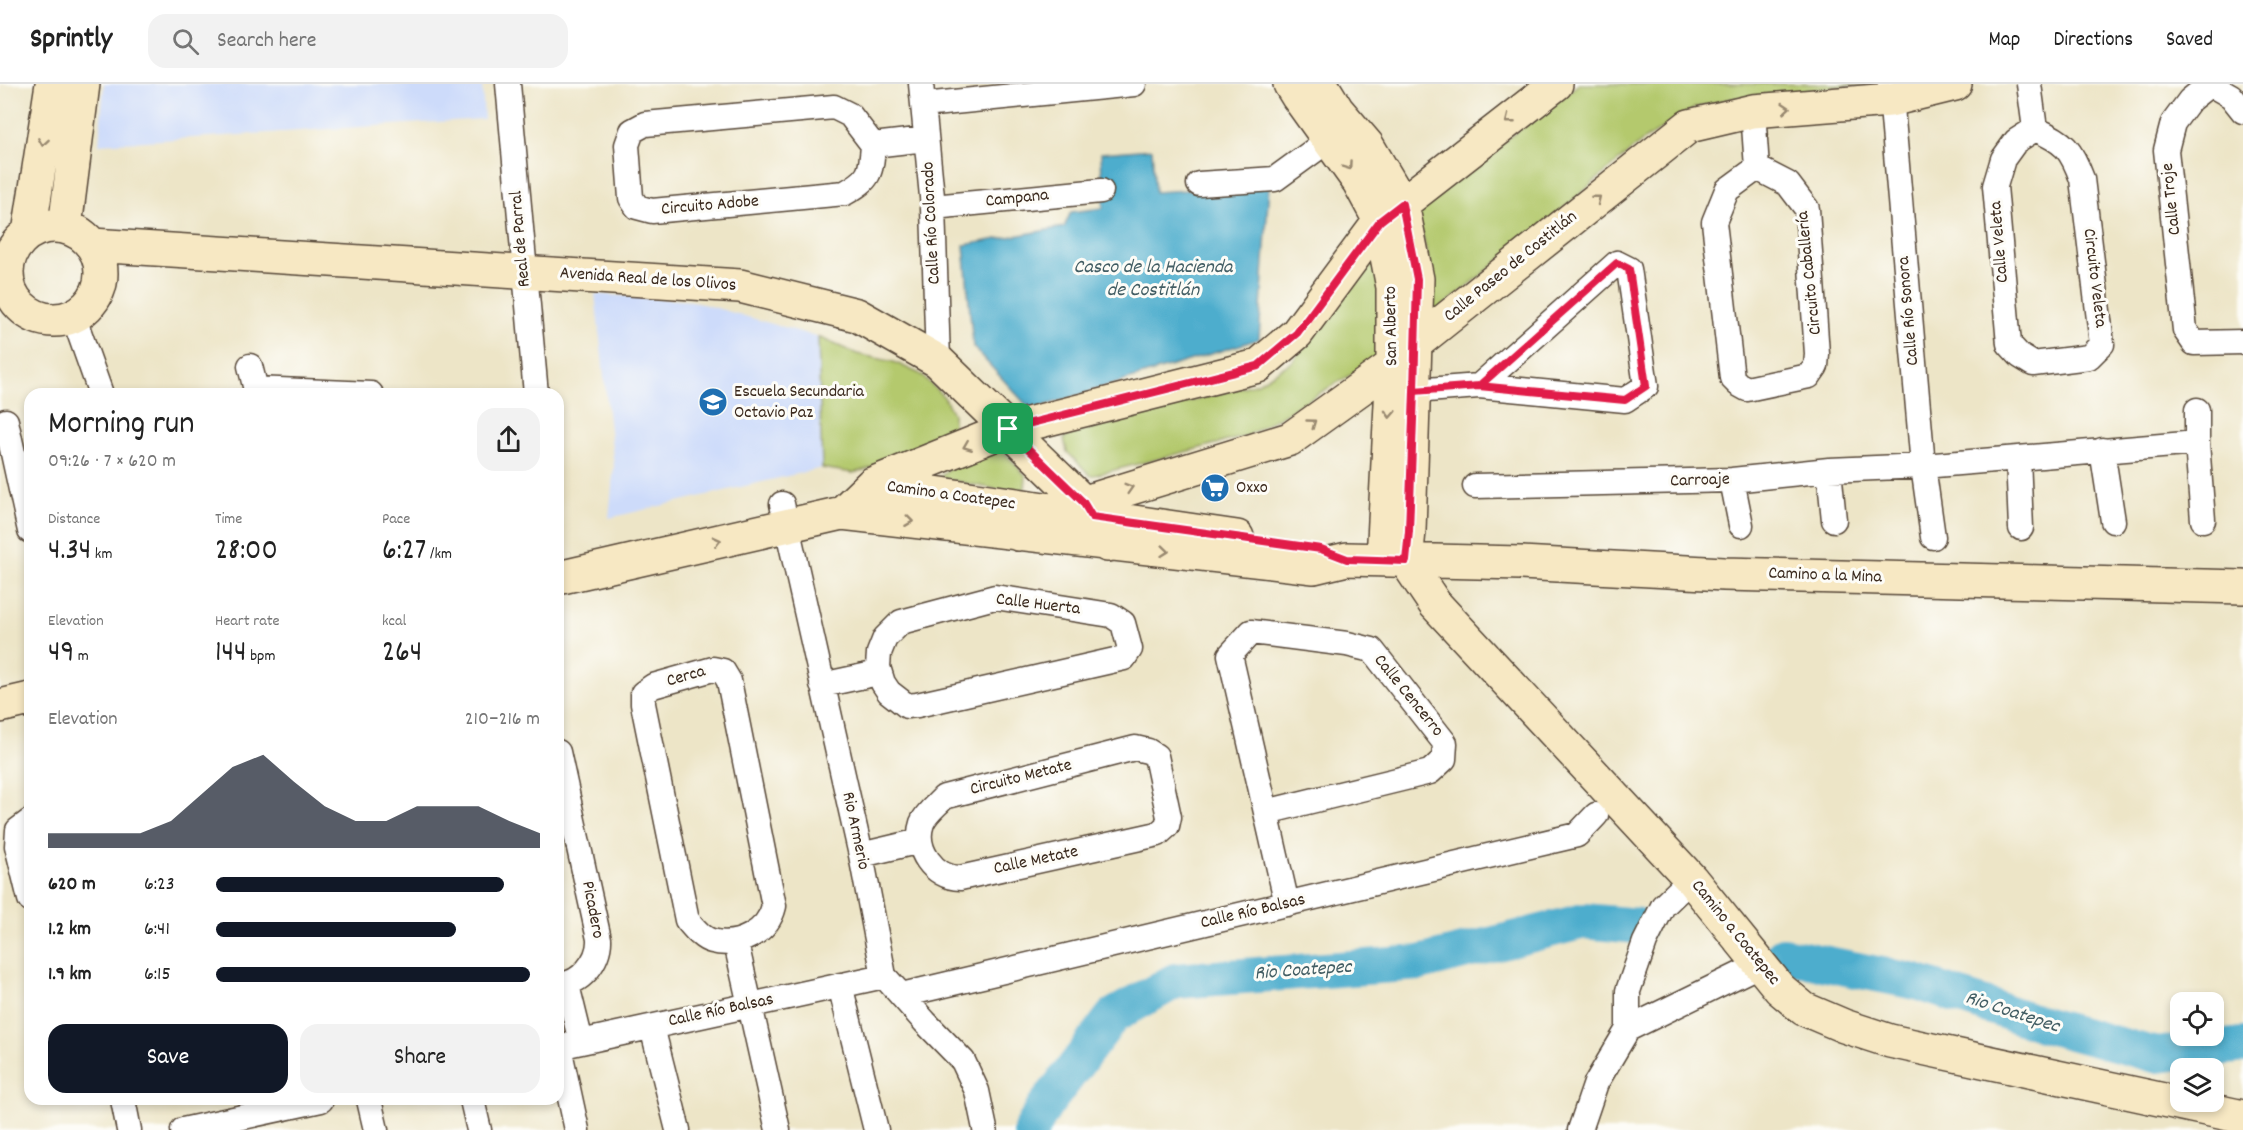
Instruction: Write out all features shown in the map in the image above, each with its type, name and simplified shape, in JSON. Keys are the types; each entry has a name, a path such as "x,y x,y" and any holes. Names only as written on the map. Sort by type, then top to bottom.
{"main road":[{"path":"52,84 7,275 10,289 17,302 28,312 57,317"},
{"path":"65,227 83,84"},
{"name":"San Alberto","path":"1290,84 1359,182 1391,212"},
{"name":"San Alberto","path":"1321,84 1337,110 1367,145 1391,212 1393,287 1404,354 1414,391 1409,531 1395,561"},
{"path":"842,513 872,484 1008,429 1258,366 1297,333 1391,212 1556,84"},
{"name":"Calle Paseo de Costitlán","path":"1018,534 1077,510 1290,439 1404,354 1689,126 1753,111 1954,84"},
{"path":"0,319 57,317 91,302 98,289 101,274 99,258 92,245 75,231 65,227 40,228 15,240"},
{"name":"Avenida Real de los Olivos","path":"92,245 740,286 856,315 938,361 1008,429 1107,545"},
{"name":"San Alberto","path":"1395,561 1404,354"},
{"name":"Camino a Coatepec","path":"564,576 783,515 872,484 1077,510 1321,549 1347,559"},
{"name":"Camino a Coatepec","path":"564,556 783,515 842,513 1314,567 1347,559 1395,561 1691,879 1780,989 1804,1009 1856,1030 1901,1043 2243,1117"},
{"name":"Camino a la Mina","path":"1395,561 1521,563 1724,574 2243,587"},
{"path":"0,686 24,680"},
{"path":"0,706 24,700"}],"street":[{"name":"Real de Parral","path":"508,84 535,388"},
{"path":"922,94 1134,84"},
{"path":"2029,84 2036,129"},
{"path":"2210,84 2231,96 2243,111"},
{"name":"Calle Troje","path":"2210,84 2190,100 2173,123 2166,150 2186,330 2194,343 2243,342"},
{"name":"Calle Río Sonora","path":"1890,92 1923,466 1933,537"},
{"name":"Calle Río Colorado","path":"922,94 933,207 938,361"},
{"name":"Circuito Adobe","path":"834,107 850,115 873,145 872,163 865,181 845,193 652,211 637,207 631,198 627,145 632,131 645,124 834,107"},
{"path":"1753,111 1757,168"},
{"name":"Calle Veleta","path":"2009,344 1995,186 2003,159 2016,141 2036,129"},
{"name":"Circuito Veleta","path":"2009,344 2019,356 2033,364 2089,357 2102,344 2082,179 2073,154 2054,137 2036,129"},
{"path":"1199,184 1275,179 1330,139"},
{"path":"873,145 926,140"},
{"name":"Circuito Caballería","path":"1757,168 1788,184 1807,209 1817,354 1816,366 1809,376 1747,389 1732,378 1714,222 1727,190 1757,168"},
{"name":"Campana","path":"933,207 1101,191"},
{"path":"1414,391 1479,386 1625,400 1646,386 1629,269 1617,263 1479,386"},
{"path":"57,317 98,388"},
{"path":"250,366 255,388"},
{"path":"2197,410 2203,520"},
{"path":"6,421 21,443 24,472"},
{"name":"Carroaje","path":"1475,486 1732,480 1829,470 1923,466 2197,443"},
{"path":"2102,450 2113,521"},
{"path":"2018,458 2021,528"},
{"path":"1829,470 1834,520"},
{"path":"1732,480 1741,525"},
{"name":"Rio Armerio","path":"783,515 861,855 884,976"},
{"name":"Calle Huerta","path":"995,597 1111,615 1123,623 1130,649 1124,658 907,706 889,693 878,673 879,653 885,638 901,622 995,597"},
{"name":"Calle Cencerro","path":"1266,812 1430,772 1444,759 1445,743 1372,650 1347,644 1251,632 1230,655 1287,904"},
{"name":"Cerca","path":"713,669 723,671 729,681 774,906 771,918 754,935 736,943 710,941 687,920 643,704 643,693 653,686 713,669"},
{"path":"822,685 878,673"},
{"name":"Circuito Metate","path":"920,841 923,821 944,797 1135,748 1148,751"},
{"name":"Calle Metate","path":"920,841 933,868 950,878 960,878 1158,834 1167,826 1169,817 1156,756 1148,751"},
{"name":"Picadero","path":"564,779 600,950 591,965 579,977 564,984"},
{"name":"Calle Río Balsas","path":"902,995 1576,835 1596,815"},
{"path":"24,826 17,846 24,875"},
{"path":"861,855 920,841"},
{"path":"1580,1130 1596,1083 1628,1029 1628,991 1645,942 1663,906 1691,879"},
{"path":"736,943 778,1130"},
{"path":"1628,1029 1759,965"},
{"path":"884,976 924,1022 963,1061 977,1091 986,1129"},
{"name":"Calle Río Balsas","path":"566,1046 884,976"},
{"path":"840,986 876,1130"},
{"name":"Picadero","path":"564,1005 566,1046 578,1130"},
{"path":"652,1027 678,1130"},
{"path":"124,1105 129,1130"},
{"path":"183,1130 301,1105"},
{"path":"370,1105 376,1130"},
{"path":"473,1105 478,1130"}],"shaded area":[{"path":"104,84 482,84 484,119 99,144"},
{"name":"Escuela Secundaria Octavio Paz","path":"595,294 692,301 818,337 822,468 609,518 614,466"}],"green space":[{"path":"1579,84 1865,84 1729,99 1695,108 1642,141 1545,224 1433,314 1429,262 1416,209"},
{"path":"1378,251 1380,354 1369,364 1247,436 1091,476 1067,452 1064,438 1077,432 1258,383 1292,362"},
{"path":"818,337 857,354 894,362 920,374 944,397 953,414 953,427 946,438 886,464 853,473 822,468"},
{"path":"1001,449 1026,476 1025,489 1000,490 940,478 950,467"}],"water":[{"name":"Casco de la Hacienda de Costitlán","path":"1152,149 1155,192 1269,185 1259,339 1031,410 973,347 964,245 1064,227 1071,212 1103,208 1101,153"}],"waterway":[{"name":"Rio Coatepec","path":"1031,1130 1045,1106 1113,1016 1175,981 1420,963 1584,921 1638,926"},
{"name":"Rio Coatepec","path":"1783,955 1916,982 2045,1025 2156,1055 2243,1045"}],"place":[{"name":"Escuela Secundaria Octavio Paz","path":"713,402"},
{"name":"Oxxo","path":"1215,488"}],"route":[{"path":"1008,429 1083,502 1092,517 1321,549 1347,559 1406,561 1414,391 1479,386 1625,400 1646,386 1629,269 1617,263 1479,386 1414,391 1417,279 1402,204 1380,221 1297,333 1258,366 1008,429"}]}
